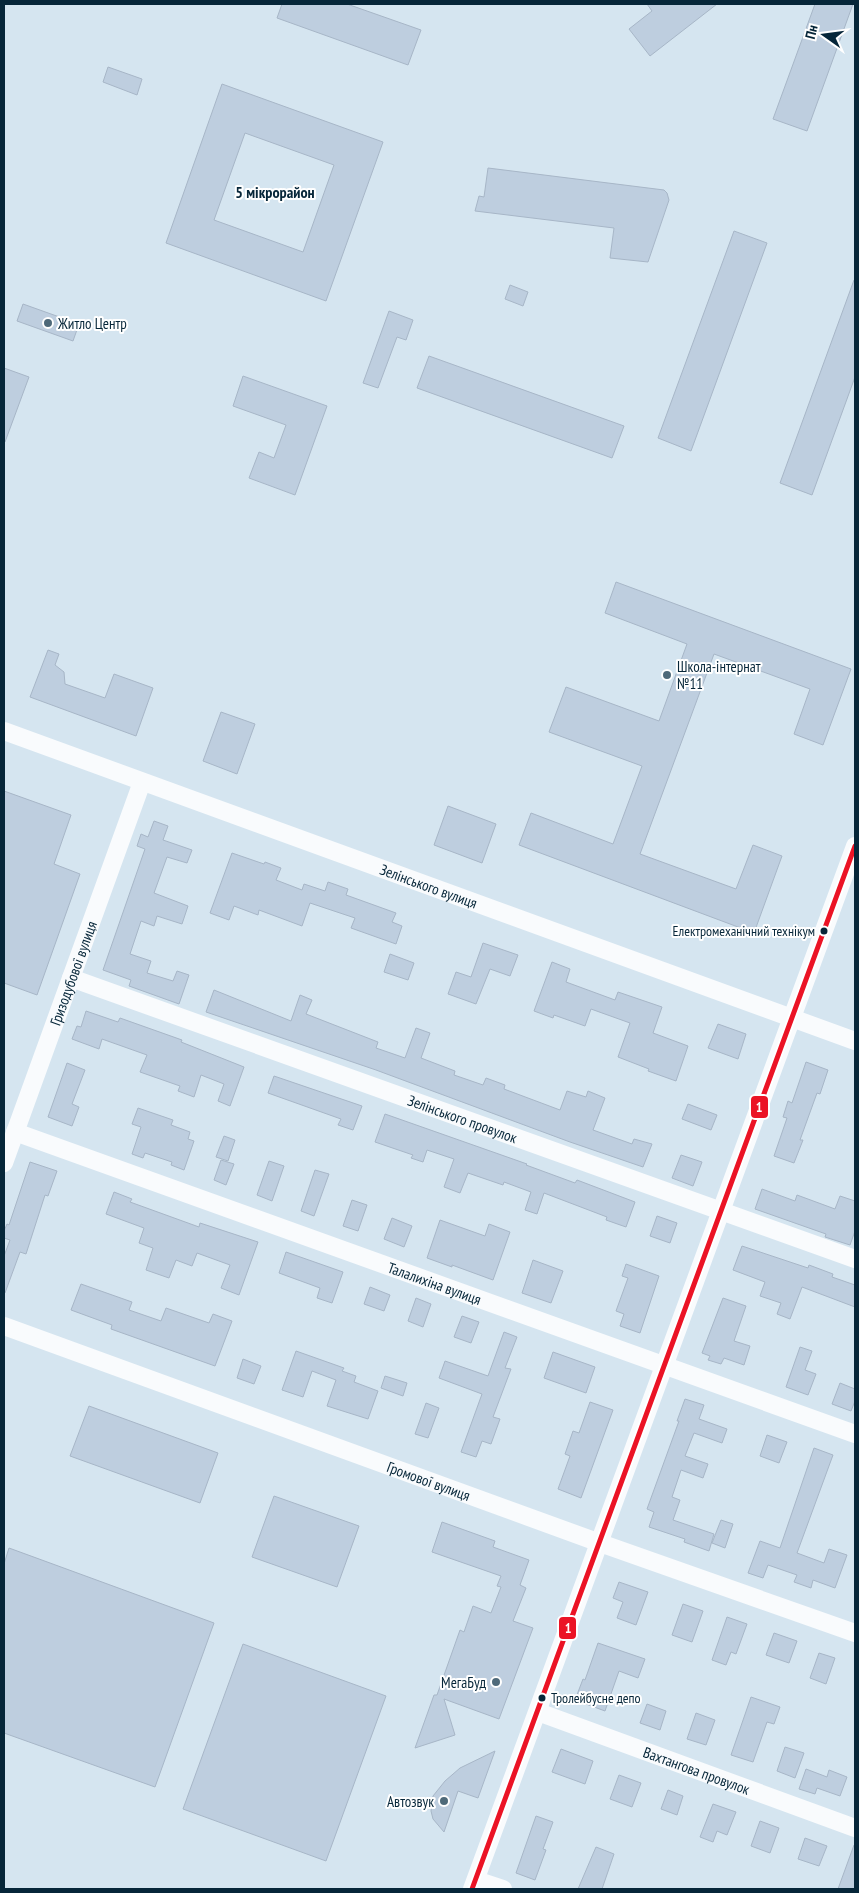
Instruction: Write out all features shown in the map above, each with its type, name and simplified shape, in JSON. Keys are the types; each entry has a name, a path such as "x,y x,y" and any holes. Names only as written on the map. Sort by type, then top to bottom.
{"street":[{"name":"Зелінського вулиця","path":"4,731 855,1041"},
{"name":"Гризодубової вулиця","path":"4,1163 142,782"},
{"path":"503,1889 474,1884 855,846"},
{"name":"Зелінського провулок","path":"70,978 855,1259"},
{"name":"Талалихіна вулиця","path":"15,1132 855,1434"},
{"name":"Громової вулиця","path":"4,1326 855,1633"},
{"name":"Вахтангова провулок","path":"538,1712 855,1828"}],"building":[{"path":"282,4 347,4 421,30 408,65 277,18"},
{"path":"647,4 717,4 650,56 629,29 652,11"},
{"path":"815,4 853,4 807,131 773,119"},
{"path":"108,67 142,79 137,95 103,82"},
{"path":"222,84 383,142 326,301 166,243","holes":["245,133 334,165 303,252 214,220"]},
{"path":"488,168 664,190 669,200 648,262 610,258 614,228 475,211 479,196 484,197"},
{"path":"734,231 767,243 691,451 658,438"},
{"path":"854,280 855,377 812,495 780,483"},
{"path":"510,285 528,292 523,306 505,299"},
{"path":"23,304 79,324 73,341 17,321"},
{"path":"389,311 413,320 406,340 397,337 378,388 363,383"},
{"path":"429,356 624,426 612,458 417,388"},
{"path":"4,368 29,377 5,442 4,441"},
{"path":"243,376 327,406 295,495 249,478 259,452 274,458 286,425 233,406"},
{"path":"616,582 851,669 823,745 794,734 810,689 714,654 640,854 736,889 753,845 782,856 754,933 519,845 531,813 613,844 642,766 549,732 566,687 659,721 687,644 605,613"},
{"path":"48,650 59,654 55,665 64,672 65,684 105,698 114,674 153,688 136,736 30,697"},
{"path":"221,712 255,724 237,774 203,761"},
{"path":"4,791 71,815 54,864 80,874 37,995 4,983"},
{"path":"448,806 496,824 482,863 434,845"},
{"path":"154,821 168,826 163,840 192,850 187,863 167,857 154,893 188,906 182,924 157,916 154,926 141,921 130,954 151,961 147,973 173,981 177,971 189,975 179,1004 129,986 131,980 103,970 145,849 137,846 141,834 148,837"},
{"path":"232,853 281,868 276,880 302,890 304,884 325,891 328,882 348,889 346,895 396,913 392,922 402,926 396,944 351,928 355,918 310,903 302,926 259,910 258,915 234,906 229,920 210,913"},
{"path":"483,943 518,955 510,976 490,969 476,1004 448,994 456,972 471,977"},
{"path":"390,954 414,963 408,980 384,972"},
{"path":"552,962 570,969 566,982 615,1000 618,992 662,1007 653,1033 688,1046 676,1081 618,1057 630,1023 591,1009 585,1026 554,1015 553,1018 534,1011"},
{"path":"214,990 291,1021 300,995 312,1000 306,1014 378,1042 376,1048 405,1058 416,1028 430,1033 421,1058 455,1071 454,1075 483,1085 486,1078 505,1085 504,1089 560,1110 567,1091 586,1097 588,1091 605,1098 593,1130 632,1144 634,1139 652,1144 643,1167 570,1142 376,1070 206,1012"},
{"path":"86,1011 118,1022 120,1018 182,1040 181,1042 244,1067 230,1106 218,1101 224,1084 201,1075 194,1097 178,1091 180,1086 140,1072 147,1055 102,1039 99,1049 72,1039 77,1026 81,1027"},
{"path":"718,1024 746,1034 738,1059 708,1048"},
{"path":"806,1062 828,1070 820,1094 817,1093 794,1163 774,1156 787,1118 783,1117 788,1101 792,1103"},
{"path":"67,1063 85,1070 72,1104 79,1107 72,1126 48,1117"},
{"path":"274,1076 362,1106 353,1130 338,1125 341,1119 268,1093"},
{"path":"688,1104 717,1115 711,1130 682,1119"},
{"path":"138,1108 173,1120 171,1125 190,1132 188,1139 194,1141 184,1170 171,1165 172,1162 145,1153 143,1158 132,1154 141,1127 132,1124"},
{"path":"385,1114 575,1183 577,1180 635,1202 626,1227 606,1220 607,1217 544,1193 537,1214 525,1210 531,1192 504,1182 503,1185 468,1173 460,1193 444,1187 454,1159 427,1150 423,1162 411,1158 413,1155 375,1142"},
{"path":"224,1136 235,1140 228,1161 216,1157"},
{"path":"681,1155 702,1162 693,1186 672,1178"},
{"path":"221,1160 234,1164 226,1185 214,1180"},
{"path":"269,1161 284,1166 272,1201 257,1195"},
{"path":"30,1162 57,1171 48,1196 45,1195 26,1254 20,1252 4,1293 4,1256 10,1240 4,1238 4,1231 7,1224 9,1225"},
{"path":"315,1170 329,1174 314,1216 301,1211"},
{"path":"762,1189 795,1201 797,1195 835,1209 840,1196 855,1201 855,1231 850,1245 825,1237 826,1234 755,1209"},
{"path":"114,1192 132,1199 130,1202 199,1227 200,1223 258,1242 239,1295 221,1288 230,1265 197,1253 192,1266 176,1260 169,1278 146,1270 153,1248 139,1243 144,1228 106,1214"},
{"path":"352,1200 367,1205 358,1231 343,1226"},
{"path":"657,1216 677,1223 670,1243 650,1236"},
{"path":"392,1218 412,1226 404,1247 384,1239"},
{"path":"440,1220 485,1236 489,1224 510,1232 493,1280 427,1258"},
{"path":"742,1246 808,1268 809,1265 833,1274 832,1277 855,1285 855,1307 802,1287 790,1319 777,1314 781,1303 760,1296 765,1282 733,1270"},
{"path":"286,1252 343,1272 332,1303 317,1298 320,1288 279,1273"},
{"path":"533,1260 563,1271 551,1303 522,1293"},
{"path":"626,1264 659,1276 640,1333 620,1326 624,1314 616,1311 628,1278 622,1276"},
{"path":"81,1284 132,1302 129,1310 161,1321 166,1308 209,1323 213,1314 232,1321 215,1366 111,1329 112,1325 71,1310"},
{"path":"370,1287 390,1295 384,1311 364,1304"},
{"path":"416,1298 431,1304 423,1327 408,1321"},
{"path":"723,1298 746,1306 734,1341 750,1346 744,1365 724,1358 721,1364 708,1360 710,1356 702,1353"},
{"path":"462,1316 479,1322 471,1343 454,1337"},
{"path":"504,1332 517,1337 505,1368 511,1369 493,1417 500,1419 491,1444 482,1441 476,1457 461,1452 482,1394 439,1378 445,1361 488,1376"},
{"path":"800,1347 812,1351 805,1370 816,1374 808,1395 786,1387"},
{"path":"296,1351 344,1368 342,1371 356,1376 354,1382 378,1391 368,1419 327,1406 336,1380 312,1371 303,1397 282,1390"},
{"path":"553,1352 595,1367 586,1393 544,1378"},
{"path":"243,1359 261,1366 254,1384 237,1378"},
{"path":"385,1376 407,1383 403,1396 381,1388"},
{"path":"840,1383 855,1389 855,1401 851,1411 832,1404"},
{"path":"685,1399 704,1405 699,1419 727,1429 722,1443 694,1433 685,1456 708,1464 703,1478 681,1470 672,1497 680,1500 673,1520 714,1534 709,1551 684,1542 685,1539 649,1527 654,1512 647,1509 679,1421 677,1421"},
{"path":"590,1402 613,1410 581,1498 558,1489 570,1456 565,1454 573,1431 579,1433"},
{"path":"426,1403 439,1408 428,1438 415,1434"},
{"path":"89,1406 218,1453 200,1503 70,1456"},
{"path":"767,1435 787,1442 779,1463 760,1456"},
{"path":"814,1448 833,1455 797,1553 824,1563 829,1549 847,1555 835,1588 813,1580 811,1588 794,1582 797,1575 768,1565 763,1578 748,1573 760,1541 780,1548"},
{"path":"274,1496 359,1526 337,1587 252,1557"},
{"path":"721,1520 733,1524 725,1548 712,1543"},
{"path":"442,1522 495,1541 493,1547 529,1560 520,1585 526,1588 513,1621 533,1628 499,1719 444,1699 455,1735 415,1748 434,1695 437,1695 460,1630 464,1632 473,1606 491,1613 501,1587 497,1586 501,1576 432,1552"},
{"path":"9,1548 214,1623 155,1787 4,1733 4,1564"},
{"path":"619,1582 648,1592 636,1625 617,1618 623,1602 613,1598"},
{"path":"683,1604 703,1611 692,1642 672,1635"},
{"path":"727,1617 747,1624 736,1654 731,1652 726,1665 712,1660"},
{"path":"774,1633 797,1641 789,1663 766,1655"},
{"path":"598,1643 645,1659 638,1678 619,1671 605,1711 575,1700 583,1679 585,1680"},
{"path":"243,1644 386,1696 326,1861 183,1809"},
{"path":"819,1653 835,1658 826,1684 810,1678"},
{"path":"751,1697 780,1707 774,1724 767,1722 753,1762 731,1755"},
{"path":"647,1704 666,1711 660,1730 640,1723"},
{"path":"696,1713 715,1720 706,1745 687,1739"},
{"path":"785,1747 804,1753 795,1778 777,1771"},
{"path":"561,1749 593,1761 585,1784 552,1772"},
{"path":"495,1751 478,1798 458,1791 444,1832 433,1819 431,1811 433,1796 445,1781 460,1768"},
{"path":"806,1769 827,1777 829,1770 847,1777 840,1796 817,1788 815,1794 799,1789"},
{"path":"619,1775 641,1783 632,1807 610,1799"},
{"path":"668,1790 683,1796 677,1815 661,1809"},
{"path":"713,1804 736,1812 727,1835 717,1831 713,1842 700,1837"},
{"path":"536,1816 553,1822 543,1849 546,1850 535,1880 516,1873"},
{"path":"760,1821 779,1828 770,1853 751,1846"},
{"path":"805,1838 827,1846 819,1866 798,1859"},
{"path":"854,1845 855,1889 838,1889"},
{"path":"596,1847 614,1854 602,1889 578,1889"}],"transit line":[{"name":"1","path":"472,1889 855,846"}],"place":[{"name":"Житло Центр","path":"48,323"},
{"name":"Школа-інтернат №11","path":"667,675"},
{"name":"Електромеханічний технікум","path":"824,931"},
{"name":"МегаБуд","path":"496,1682"},
{"name":"Тролейбусне депо","path":"542,1698"},
{"name":"Автозвук","path":"444,1801"}],"district":[{"name":"5 мікрорайон","path":"275,192"}]}
